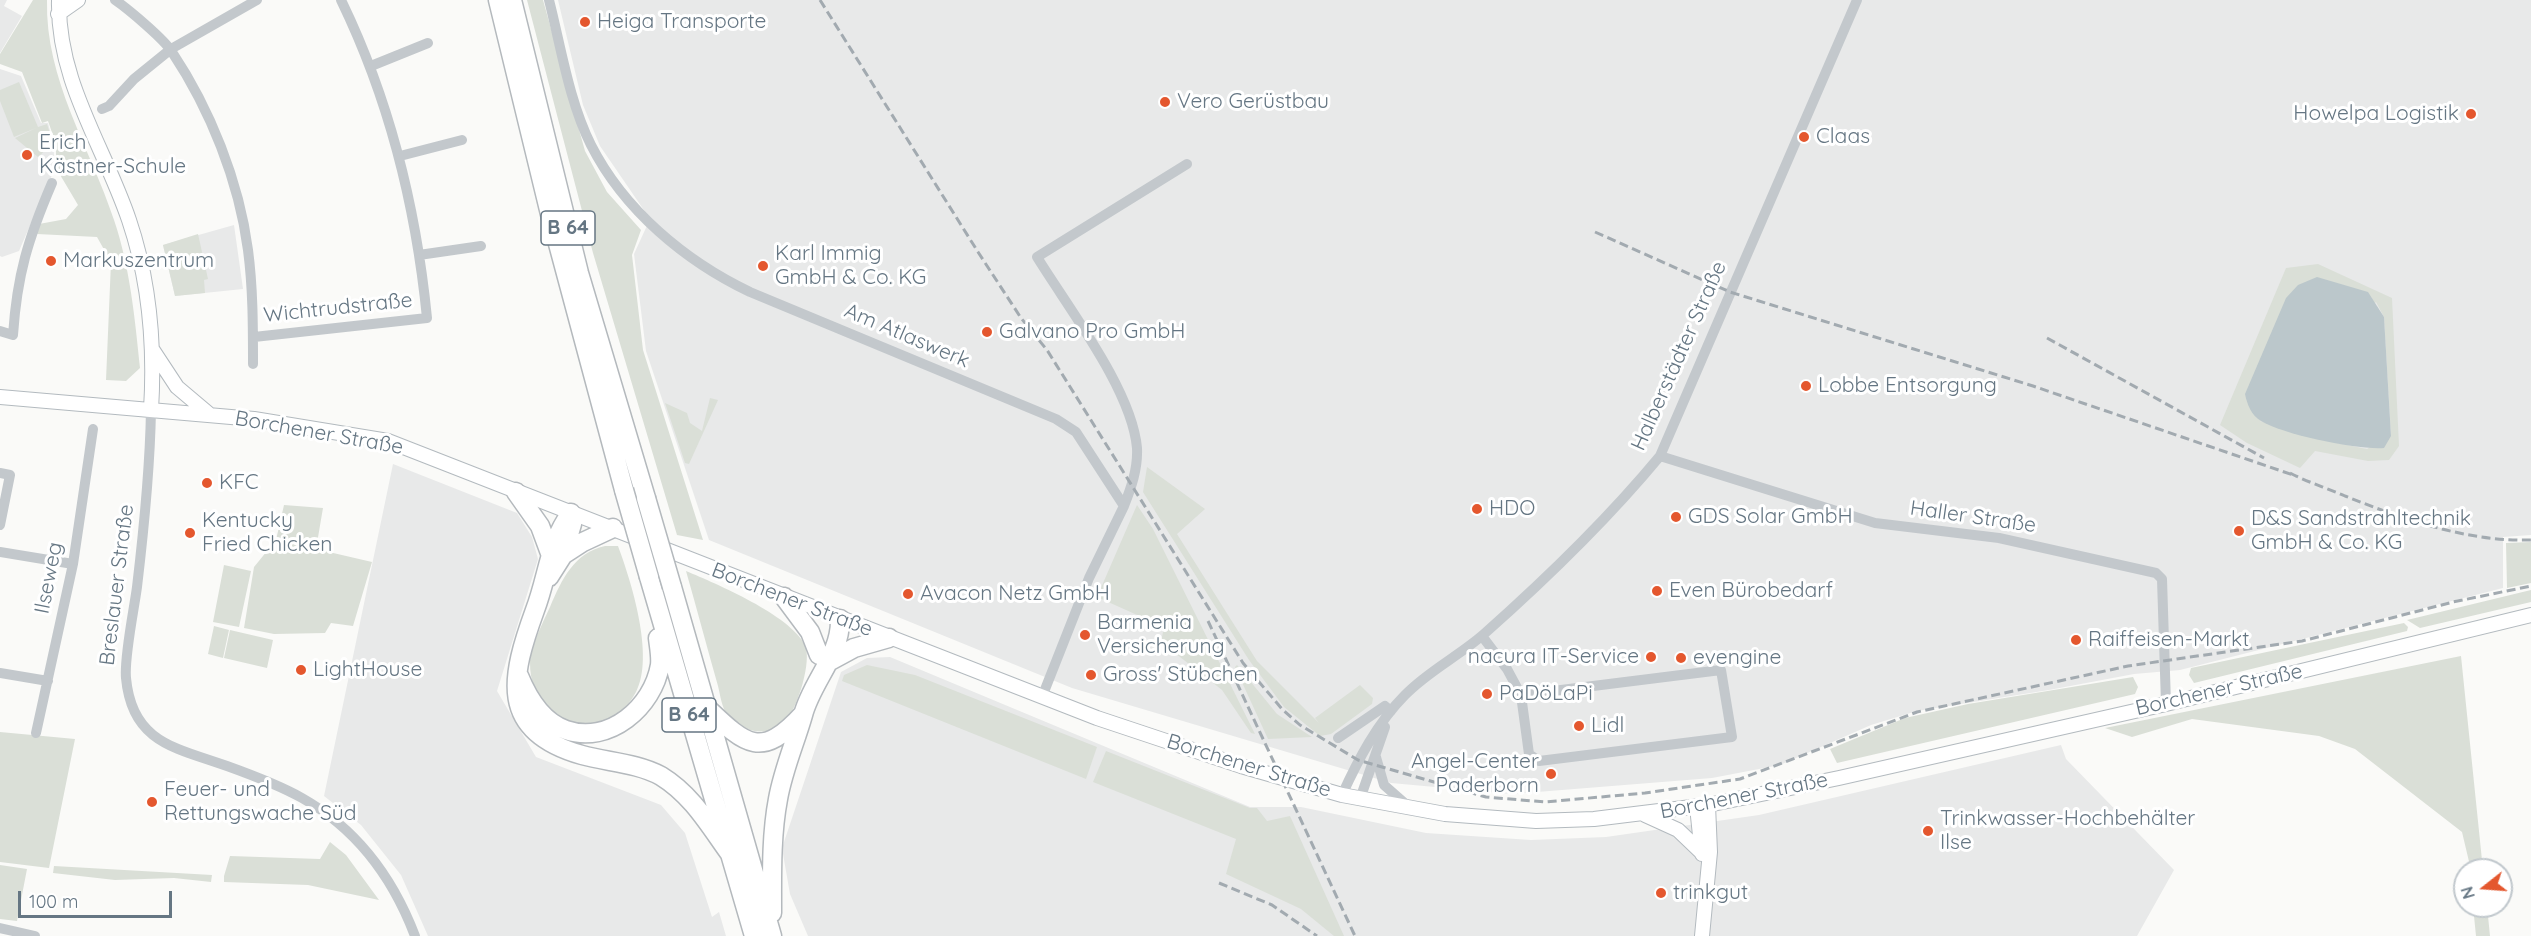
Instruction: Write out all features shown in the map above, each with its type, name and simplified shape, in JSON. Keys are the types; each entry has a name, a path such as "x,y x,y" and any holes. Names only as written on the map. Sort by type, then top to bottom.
{"highway":[{"name":"B 64","path":"498,0 550,214 624,490 754,936"},
{"name":"B 64","path":"512,0 579,273 773,936"},
{"path":"516,492 557,554"},
{"path":"571,513 558,533 557,554 522,646 517,703 537,733 580,755 639,768 659,776 686,794 730,854"},
{"path":"557,554 613,528"},
{"path":"518,673 535,706 549,721 566,730 596,732 626,721 649,694 660,663 649,577"},
{"path":"784,597 810,632 825,658"},
{"path":"773,936 772,880 778,798 803,714 825,658 830,628 840,618"},
{"path":"825,658 889,638"},
{"path":"706,706 741,739 754,743 778,738 803,714"}],"main road":[{"path":"78,0 58,7 63,54 74,91 129,219 143,268 151,347 151,410"},
{"path":"151,347 177,387 209,414"},
{"name":"Borchener Straße","path":"0,397 209,414 301,425 388,441 1042,697 1230,762 1360,799 1412,809 1536,821 1643,814 1702,806 1839,778 2166,704 2531,615"},
{"path":"1702,806 1701,852 1707,874"},
{"path":"1702,806 1710,852 1702,936"},
{"path":"1643,814 1678,830 1701,852"}],"street":[{"path":"115,0 171,50 215,134 234,188 248,247 254,337 253,364"},
{"path":"102,109 109,106 134,79 171,50 257,0"},
{"path":"341,0 371,66 400,156 420,255 481,246"},
{"name":"Am Atlaswerk","path":"549,0 577,104 591,145 616,183 654,228 711,271 750,292 1067,424 1076,432 1124,506"},
{"name":"Halberstädter Straße","path":"1342,795 1358,760 1389,714 1420,682 1482,636 1582,541 1635,486 1660,456 1857,0"},
{"path":"371,66 428,43"},
{"path":"400,156 462,140"},
{"path":"1042,697 1089,578 1124,506 1136,465 1133,422 1122,394 1037,258 1187,164"},
{"path":"0,331 13,335 20,267 32,227 52,183"},
{"name":"Wichtrudstraße","path":"254,337 427,318 420,255"},
{"name":"Breslauer Straße","path":"151,410 147,494 125,677 138,718 158,740 174,749 268,783 303,799 333,820 361,844 378,864 394,888 415,936"},
{"name":"Ilseweg","path":"36,733 73,564 93,429"},
{"name":"Haller Straße","path":"1660,456 1875,523 2000,538 2156,573 2162,579 2166,704"},
{"path":"0,473 10,475 0,525"},
{"path":"0,552 73,564"},
{"path":"1482,636 1507,669 1521,695 1529,754 1539,760 1732,737 1721,670 1521,695"},
{"path":"0,673 48,681"},
{"name":"Halberstädter Straße","path":"1338,738 1385,706 1389,714 1360,799"},
{"path":"1376,757 1384,785 1412,809"},
{"path":"0,928 35,936"}],"shaded area":[{"path":"0,0 7,0 4,6 22,16 0,53"},
{"path":"33,0 47,0 48,29 61,86 120,238 134,312 140,368 126,381 106,380 111,262 97,237 37,234 39,224 66,219 78,205 56,168 56,144 48,121 42,123 22,72 0,64 0,54"},
{"path":"527,0 543,0 585,151 607,192 641,230 632,255 643,350 703,540 677,535 593,253"},
{"path":"558,0 2531,0 2531,535 2503,537 2503,588 2180,670 2134,674 1917,711 1871,725 1780,765 1712,778 1512,794 1391,783 1072,688 709,540 646,351 634,254 650,219 600,146 583,105"},
{"name":"Erich Kästner-Schule","path":"0,69 21,76 41,123 48,123 53,142 55,168 19,251 2,257 0,256"},
{"path":"19,82 38,127 47,124 53,143 38,157 15,138 36,128 14,137 0,101 0,90"},
{"path":"234,225 243,289 175,296 163,245"},
{"path":"198,234 208,279 204,280 205,293 175,296 163,245"},
{"path":"2318,264 2392,298 2399,446 2389,460 2368,461 2315,451 2300,468 2247,443 2220,425 2286,268","holes":["2376,302 2384,317 2391,435 2367,449 2313,438 2260,421"]},
{"path":"2317,277 2368,292 2384,317 2391,436 2384,448 2357,447 2287,431 2261,421 2248,405 2245,394 2286,298 2298,285"},
{"path":"710,398 718,400 689,464 685,463 665,403 687,413 690,423 702,431"},
{"path":"393,464 517,513 532,537 538,559 497,691 536,757 661,805 685,833 712,917 719,912 726,936 428,936 401,875 361,825 324,796"},
{"path":"1147,467 1205,509 1177,534 1257,661 1319,723 1315,718 1360,685 1373,698 1372,704 1331,734 1320,736 1284,707 1249,660 1143,492"},
{"path":"284,505 323,508 316,549 372,562 353,626 331,623 325,633 274,634 244,628 254,567 276,540"},
{"path":"1137,505 1153,529 1255,734 1251,733 1222,690 1161,642 1164,627 1097,597"},
{"path":"2531,542 2531,583 2507,588 2506,543"},
{"path":"618,546 639,619 643,659 636,692 623,710 606,721 589,725 571,722 555,714 542,701 533,684 530,662 541,626 570,569 594,549"},
{"path":"224,565 251,571 239,627 213,622"},
{"path":"686,571 733,592 769,612 797,634 805,645 807,661 799,694 791,713 780,725 765,731 749,730 734,722 726,713"},
{"path":"2531,590 2531,602 2420,628 2407,620"},
{"path":"2404,623 2408,627 2407,631 2194,683 2189,675 2191,668"},
{"path":"214,626 229,630 223,658 208,654"},
{"path":"230,630 273,640 267,668 224,658"},
{"path":"2461,656 2482,858 2468,858 2462,832 2355,749 2319,736 2192,719 2132,737 2105,728"},
{"path":"890,657 1250,807 1301,807 1426,833 1531,840 1606,837 1759,815 2061,745 2066,759 2174,870 2137,936 808,936 790,894 782,848 841,672 867,658"},
{"path":"867,665 915,675 1097,747 1086,779 842,681 844,675"},
{"path":"1237,665 1277,714 1312,737 1268,739 1235,667"},
{"path":"2133,677 2138,687 2135,694 1837,763 1830,749 1905,718 1968,704"},
{"path":"0,732 75,739 49,868 0,862"},
{"path":"1106,751 1250,808 1257,808 1267,821 1290,816 1344,936 1334,936 1301,909 1226,874 1236,839 1093,782"},
{"path":"330,842 346,855 379,900 308,885 224,882 230,856 320,859"},
{"path":"0,865 27,869 17,921 0,919"},
{"path":"54,866 212,875 211,882 174,878 115,880 53,873"},
{"path":"2474,918 2488,918 2490,936 2476,936"}],"railway":[{"path":"820,0 978,252 1021,318 1047,350 1243,663 1282,709 1300,725 1358,760 1486,797 1545,802 1645,793 1740,779 1917,712 2128,666 2302,641 2453,602 2531,586"},
{"path":"1595,232 1730,292 2033,386 2296,476"},
{"path":"2047,338 2264,458"},
{"path":"2290,473 2412,521 2483,537 2531,540"},
{"path":"1208,621 1355,936"},
{"path":"1219,883 1272,905 1317,936"}],"place":[{"name":"Heiga Transporte","path":"585,22"},
{"name":"Vero Gerüstbau","path":"1165,102"},
{"name":"Howelpa Logistik","path":"2471,114"},
{"name":"Claas","path":"1804,137"},
{"name":"Erich Kästner-Schule","path":"27,155"},
{"name":"Markuszentrum","path":"51,261"},
{"name":"Karl Immig GmbH & Co. KG","path":"763,266"},
{"name":"Galvano Pro GmbH","path":"987,332"},
{"name":"Lobbe Entsorgung","path":"1806,386"},
{"name":"KFC","path":"207,483"},
{"name":"HDO","path":"1477,509"},
{"name":"GDS Solar GmbH","path":"1676,517"},
{"name":"D&S Sandstrahltechnik GmbH & Co. KG","path":"2239,531"},
{"name":"Kentucky Fried Chicken","path":"190,533"},
{"name":"Even Bürobedarf","path":"1657,591"},
{"name":"Avacon Netz GmbH","path":"908,594"},
{"name":"Barmenia Versicherung","path":"1085,635"},
{"name":"Raiffeisen-Markt","path":"2076,640"},
{"name":"nacura IT-Service","path":"1651,657"},
{"name":"evengine","path":"1681,658"},
{"name":"LightHouse","path":"301,670"},
{"name":"Gross' Stübchen","path":"1091,675"},
{"name":"PaDöLaPi","path":"1487,694"},
{"name":"Lidl","path":"1579,726"},
{"name":"Angel-Center Paderborn","path":"1551,774"},
{"name":"Feuer- und Rettungswache Süd","path":"152,802"},
{"name":"Trinkwasser-Hochbehälter Ilse","path":"1928,831"},
{"name":"trinkgut","path":"1661,893"}]}
